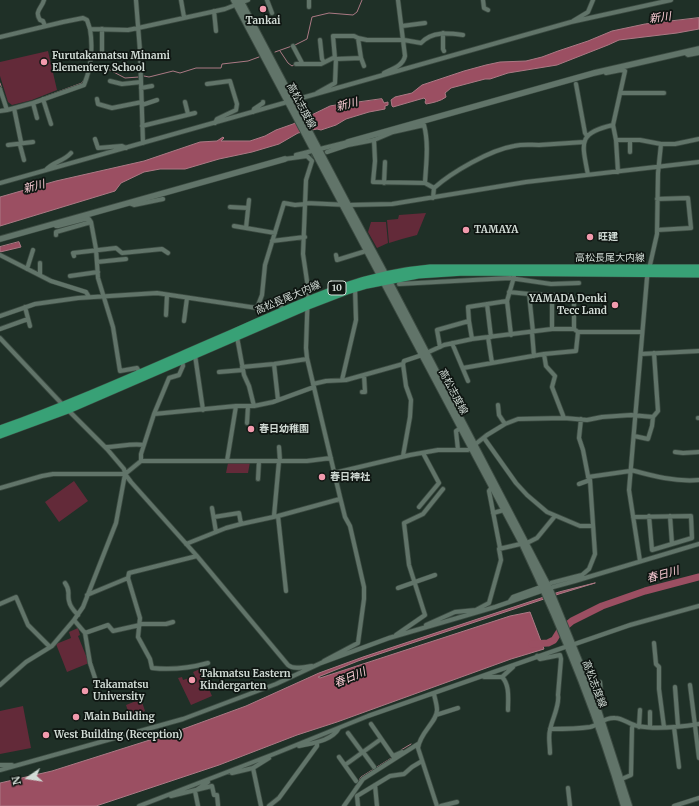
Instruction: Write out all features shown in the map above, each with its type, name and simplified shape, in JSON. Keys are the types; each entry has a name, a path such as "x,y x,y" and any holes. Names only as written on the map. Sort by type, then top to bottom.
{"main road":[{"name":"高松志度線","path":"238,2 291,102 314,152 345,205 524,543 546,589 598,710 600,722 624,806"},
{"name":"高松志度線","path":"345,205 366,251 384,278"},
{"name":"高松長尾大内線","path":"0,435 237,337 344,286 430,268 514,273 649,271 699,268"},
{"name":"高松長尾大内線","path":"649,271 699,274"},
{"name":"高松長尾大内線","path":"0,429 66,407 284,310 384,278"},
{"name":"高松志度線","path":"424,354 461,428 473,446 504,510 524,543"},
{"name":"高松志度線","path":"570,644 600,722 629,806"}],"street":[{"path":"44,0 38,10 38,14 40,20 43,21 45,26"},
{"path":"136,0 140,51 143,143"},
{"path":"181,0 184,17"},
{"path":"90,29 128,30 214,11 248,0"},
{"path":"267,0 272,13"},
{"path":"308,0 309,7"},
{"path":"382,76 382,74 404,61 404,40 398,0"},
{"path":"483,0 484,8 488,10"},
{"path":"571,22 588,12 593,0"},
{"path":"0,183 571,22 671,0"},
{"path":"214,11 216,31"},
{"path":"0,37 83,18 87,20 92,42 89,66 84,85 33,103 0,111"},
{"path":"402,26 425,23"},
{"path":"102,29 102,57"},
{"path":"316,94 335,83 336,59 333,36 350,36 367,40 404,40 420,42 430,35 443,33 463,35"},
{"path":"443,33 444,51"},
{"path":"358,38 361,58 364,66"},
{"path":"320,40 322,59 324,62"},
{"path":"293,46 302,63"},
{"path":"0,239 285,159 348,143 594,73 699,49"},
{"path":"684,52 688,55 699,53"},
{"path":"296,64 321,64 333,58 361,58"},
{"path":"618,172 616,140 613,125 625,71 628,67 647,63 650,60"},
{"path":"594,73 597,75 621,70 625,71"},
{"path":"110,81 122,84 141,82"},
{"path":"206,84 230,81 237,104 236,110 217,119 215,123"},
{"path":"576,84 585,133 587,136"},
{"path":"141,88 152,86"},
{"path":"0,89 7,110"},
{"path":"620,93 664,93"},
{"path":"43,99 51,124"},
{"path":"97,99 98,104 112,108 157,100"},
{"path":"185,102 188,114"},
{"path":"253,112 264,103 263,102"},
{"path":"33,103 37,118"},
{"path":"14,108 24,160"},
{"path":"142,126 195,113"},
{"path":"588,175 584,154 584,142 587,136 603,127 613,125"},
{"path":"327,152 348,143 374,140 393,132 424,126 427,148 425,183"},
{"path":"94,139 98,148 122,146 126,148"},
{"path":"616,140 675,144 699,139"},
{"path":"374,140 375,161 372,182 425,183 434,188"},
{"path":"630,140 630,152"},
{"path":"8,145 33,142"},
{"path":"433,198 434,188 467,165 493,153 513,146 527,144 537,145 584,142"},
{"path":"640,561 629,490 630,470 642,332 649,271 657,230 657,199 661,144"},
{"path":"285,159 314,152"},
{"path":"314,152 306,180 305,237 303,254 307,276 307,359 340,499 345,517 350,526 363,580 364,599 358,643 327,658 321,663"},
{"path":"46,171 49,166 66,158 71,153"},
{"path":"384,183 385,162"},
{"path":"257,308 262,295 264,265 284,203 295,205 306,203 345,205 392,204 495,186 659,168 699,162"},
{"path":"657,199 688,198 691,228 657,230"},
{"path":"129,203 134,205 163,199"},
{"path":"246,228 249,200"},
{"path":"230,206 248,208"},
{"path":"54,224 56,226 85,219 89,219 91,222 96,249 98,272 113,327 120,371 124,380"},
{"path":"56,235 56,232 91,222"},
{"path":"234,226 275,233"},
{"path":"272,241 305,237"},
{"path":"74,256 73,253 96,249 116,248 122,253 162,249 168,253"},
{"path":"27,269 33,250"},
{"path":"336,255 336,260 366,251"},
{"path":"0,255 40,275 86,292 89,297"},
{"path":"97,262 126,259"},
{"path":"40,263 40,275"},
{"path":"70,276 81,276 98,272"},
{"path":"511,335 507,301 514,273"},
{"path":"399,284 514,273 550,284 579,283"},
{"path":"342,380 356,320 354,288"},
{"path":"509,292 552,296 572,296 574,299 574,328 578,332 642,332"},
{"path":"0,316 35,304 89,297 157,293 257,308 280,305 284,310"},
{"path":"529,294 534,356"},
{"path":"166,315 167,295"},
{"path":"552,296 552,329"},
{"path":"184,321 187,298"},
{"path":"472,339 468,307 507,301"},
{"path":"487,304 492,363"},
{"path":"25,307 30,326"},
{"path":"0,329 28,319"},
{"path":"440,347 437,330 469,321"},
{"path":"154,414 236,406 264,405 326,381 346,380 403,364 404,361 452,343 552,329 574,328"},
{"path":"463,368 544,354 576,351 578,332"},
{"path":"237,337 244,375 249,386 254,406"},
{"path":"1,340 105,447 124,469 125,474 197,556 290,667 296,668 316,665"},
{"path":"452,343 468,381"},
{"path":"640,354 699,351"},
{"path":"634,436 648,438 653,417 656,415 659,408 656,392 654,353"},
{"path":"544,354 546,366 555,376 552,388 564,418"},
{"path":"195,355 203,410"},
{"path":"219,372 307,359"},
{"path":"141,462 141,454 154,414 169,378 179,375 183,366 182,360"},
{"path":"274,364 278,400"},
{"path":"403,364 406,386 411,400 410,417 403,456"},
{"path":"120,371 137,368 140,373"},
{"path":"362,392 365,392 364,375"},
{"path":"498,405 499,415 505,424"},
{"path":"227,461 236,406"},
{"path":"247,423 248,406"},
{"path":"334,473 403,456 438,450 468,450 505,424 518,419 564,418 587,420 602,417 631,415 653,417"},
{"path":"575,579 589,569 595,554 589,479 579,438 580,419"},
{"path":"458,450 456,431 461,428"},
{"path":"484,438 494,454 520,487 547,512 580,526 592,526"},
{"path":"105,447 137,444 144,445"},
{"path":"279,447 280,461 276,516 286,591"},
{"path":"676,452 699,452"},
{"path":"419,507 439,483 423,453"},
{"path":"0,488 28,479 53,474 125,474 141,462 280,461 331,458"},
{"path":"258,479 259,461"},
{"path":"579,484 589,479 630,470 677,480 699,480"},
{"path":"0,685 26,662 50,647 61,637 83,607 116,523 125,474"},
{"path":"476,611 490,601 501,560 489,491 492,487"},
{"path":"392,638 425,615 409,565 404,523 423,514 443,489"},
{"path":"186,544 241,524 340,499"},
{"path":"212,508 216,532"},
{"path":"493,514 504,510"},
{"path":"214,517 239,513 241,524"},
{"path":"500,548 524,543 537,538 555,516"},
{"path":"633,517 649,516 691,516 692,538 652,550 649,516"},
{"path":"670,516 672,544"},
{"path":"0,770 189,717 276,684 321,663 421,628 510,602 575,579 699,544"},
{"path":"87,595 128,578 129,574 197,556"},
{"path":"398,588 435,575"},
{"path":"128,578 140,618 138,637 150,659 152,668 165,669 208,663"},
{"path":"66,582 69,588 69,601 73,610 78,615"},
{"path":"0,604 16,597 28,625 50,647"},
{"path":"139,806 400,704 434,694 570,644 637,623 699,606"},
{"path":"74,620 85,633 90,663 95,678"},
{"path":"85,633 108,626 113,631 140,624 166,624 173,622"},
{"path":"654,643 656,664 659,667 659,689 664,727"},
{"path":"537,656 540,659 560,655 561,659 558,695 559,700 550,729 550,753"},
{"path":"480,677 502,677 516,664"},
{"path":"502,677 506,681 508,710"},
{"path":"598,710 602,705 600,682"},
{"path":"690,685 697,724 699,758"},
{"path":"675,687 679,767"},
{"path":"434,694 437,710 436,715 420,738 418,748 437,806"},
{"path":"436,715 458,708"},
{"path":"640,710 640,726"},
{"path":"650,712 650,727"},
{"path":"550,729 592,727 610,718 617,718 633,725 650,727 697,724"},
{"path":"371,724 393,756 397,753 406,751"},
{"path":"624,778 631,775 633,725"},
{"path":"293,747 317,743 330,736 338,730 339,727"},
{"path":"348,733 374,767"},
{"path":"345,764 381,739"},
{"path":"269,806 279,798 317,746 317,743"},
{"path":"344,806 363,779 418,744"},
{"path":"195,791 219,775 253,768 274,754"},
{"path":"339,757 356,781"},
{"path":"350,797 357,796 390,776 404,774 422,761"},
{"path":"0,765 16,766"},
{"path":"253,768 261,806"},
{"path":"375,785 378,805"},
{"path":"162,798 212,786 214,795 216,795 218,806"},
{"path":"568,788 570,806"},
{"path":"195,791 198,806"},
{"path":"357,796 358,806"},
{"path":"674,806 699,798"},
{"path":"146,806 152,802"},
{"path":"441,806 457,802"}],"shaded area":[{"path":"48,51 57,90 32,100 12,105 8,102 0,76 0,62"},
{"path":"426,213 417,235 389,243 387,220 398,219 399,215"},
{"path":"371,222 386,222 388,243 377,248 368,232"},
{"path":"250,462 248,473 226,473 228,463"},
{"path":"74,481 88,501 59,522 45,502"},
{"path":"78,628 80,635 78,636 89,663 67,672 56,644 71,638 69,632"},
{"path":"200,669 212,696 191,705 178,678 182,677 183,680 195,676 193,672"},
{"path":"141,699 145,711 130,717 126,705"},
{"path":"23,706 31,748 0,754 0,711"}],"water":[{"path":"699,18 699,29 619,40 557,65 508,73 490,79 451,88 445,93 446,97 436,102 426,104 426,100 424,98 393,107 392,106 391,100 395,97 412,93 422,85 464,71 500,62 526,61 542,57 612,31 645,24"},
{"name":"新川","path":"382,99 384,103 388,102 385,109 346,119 336,125 321,130 317,129 298,133 279,144 252,152 219,159 185,169 160,169 144,172 121,183 115,191 0,226 0,197 56,181 144,161 200,142 217,141 223,137 224,138 221,141 250,141 293,124 330,106"},
{"path":"19,242 21,247 0,252 0,247"},
{"path":"595,583 358,661 318,677 320,678 510,616 530,612 544,649 511,659 297,735 219,765 96,806 0,806 0,783 52,771 175,732 246,706 319,673 363,657 559,592"}],"waterway":[{"path":"295,45 307,39 312,17 329,13 353,15 357,12 362,0"},
{"path":"275,52 292,46"},
{"path":"280,51 288,63 292,66 295,64"},
{"path":"144,76 149,77 173,71 180,73 196,68 221,68 222,64 248,61 259,57"},
{"path":"91,68 106,68 125,78 139,77"},
{"path":"44,97 82,83 83,81"},
{"path":"0,83 2,89"},
{"name":"春日川","path":"532,644 548,643 554,640 559,632 572,621 602,606 645,591 699,577"},
{"path":"401,750 411,744"},
{"path":"352,792 361,777 393,757"}],"tunnel":[{"path":"311,156 327,152"}],"place":[{"name":"Tankai","path":"263,9"},
{"name":"Furutakamatsu Minami Elementery School","path":"44,62"},
{"name":"TAMAYA","path":"466,230"},
{"name":"旺建","path":"590,237"},
{"name":"YAMADA Denki Tecc Land","path":"615,305"},
{"name":"春日幼稚園","path":"251,429"},
{"name":"春日神社","path":"322,477"},
{"name":"Takmatsu Eastern Kindergarten","path":"192,680"},
{"name":"Takamatsu University","path":"85,691"},
{"name":"Main Building","path":"76,717"},
{"name":"West Building (Reception)","path":"46,735"}]}
